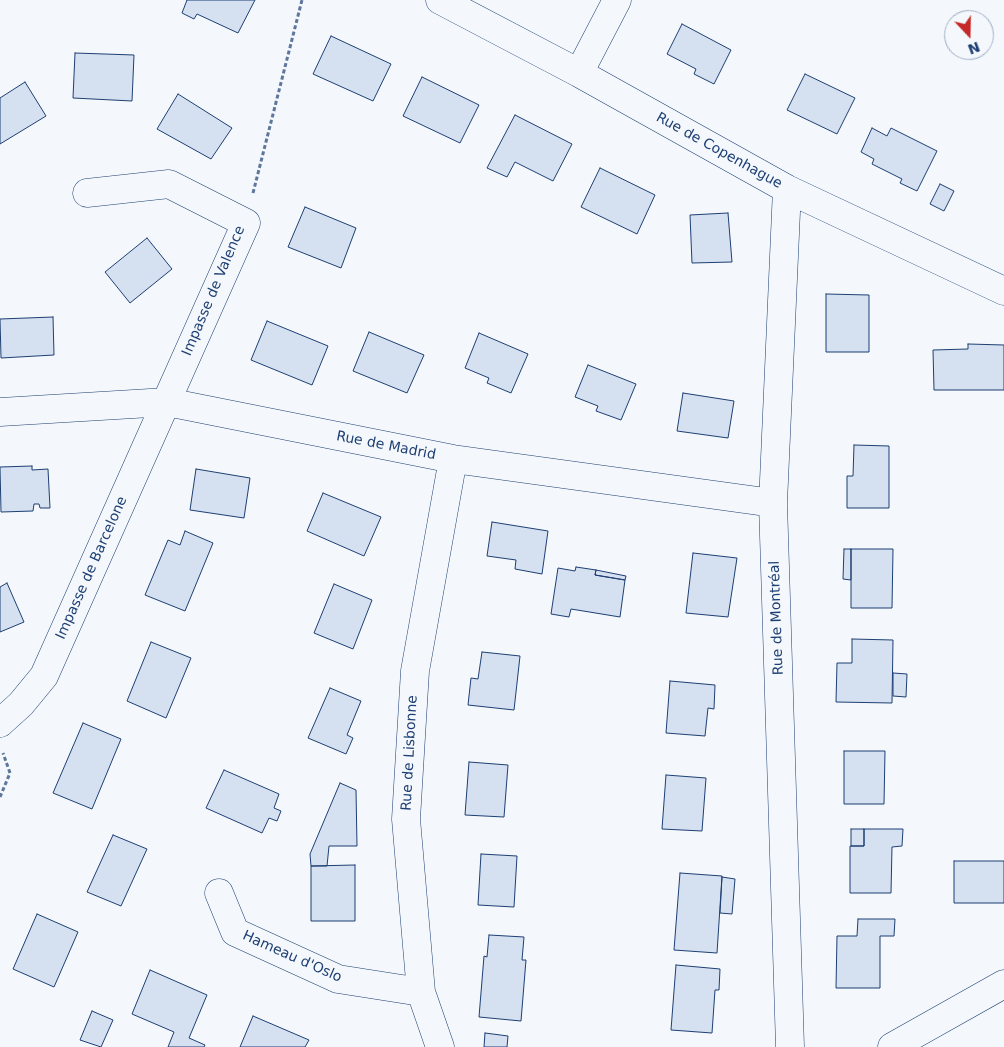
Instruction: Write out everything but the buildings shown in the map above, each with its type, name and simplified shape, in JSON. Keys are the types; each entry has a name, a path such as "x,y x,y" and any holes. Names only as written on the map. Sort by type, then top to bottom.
{"street":[{"name":"Rue de Copenhague","path":"440,0 579,73 787,189 1004,291"},
{"path":"579,73 617,0"},
{"name":"Impasse de Valence","path":"88,193 169,184 246,223 167,402"},
{"name":"Rue de Montréal","path":"787,189 773,502 790,1047"},
{"name":"Rue de Madrid","path":"0,412 167,402 453,459 773,502"},
{"name":"Impasse de Barcelone","path":"0,723 21,704 44,676 167,402"},
{"name":"Rue de Lisbonne","path":"440,1047 420,992 406,819 415,671 453,459"},
{"name":"Hameau d'Oslo","path":"220,893 234,932 338,979 420,992"},
{"path":"892,1047 1004,984"}],"path":[{"path":"246,223 302,0"},
{"path":"0,797 10,773 2,751"}]}
